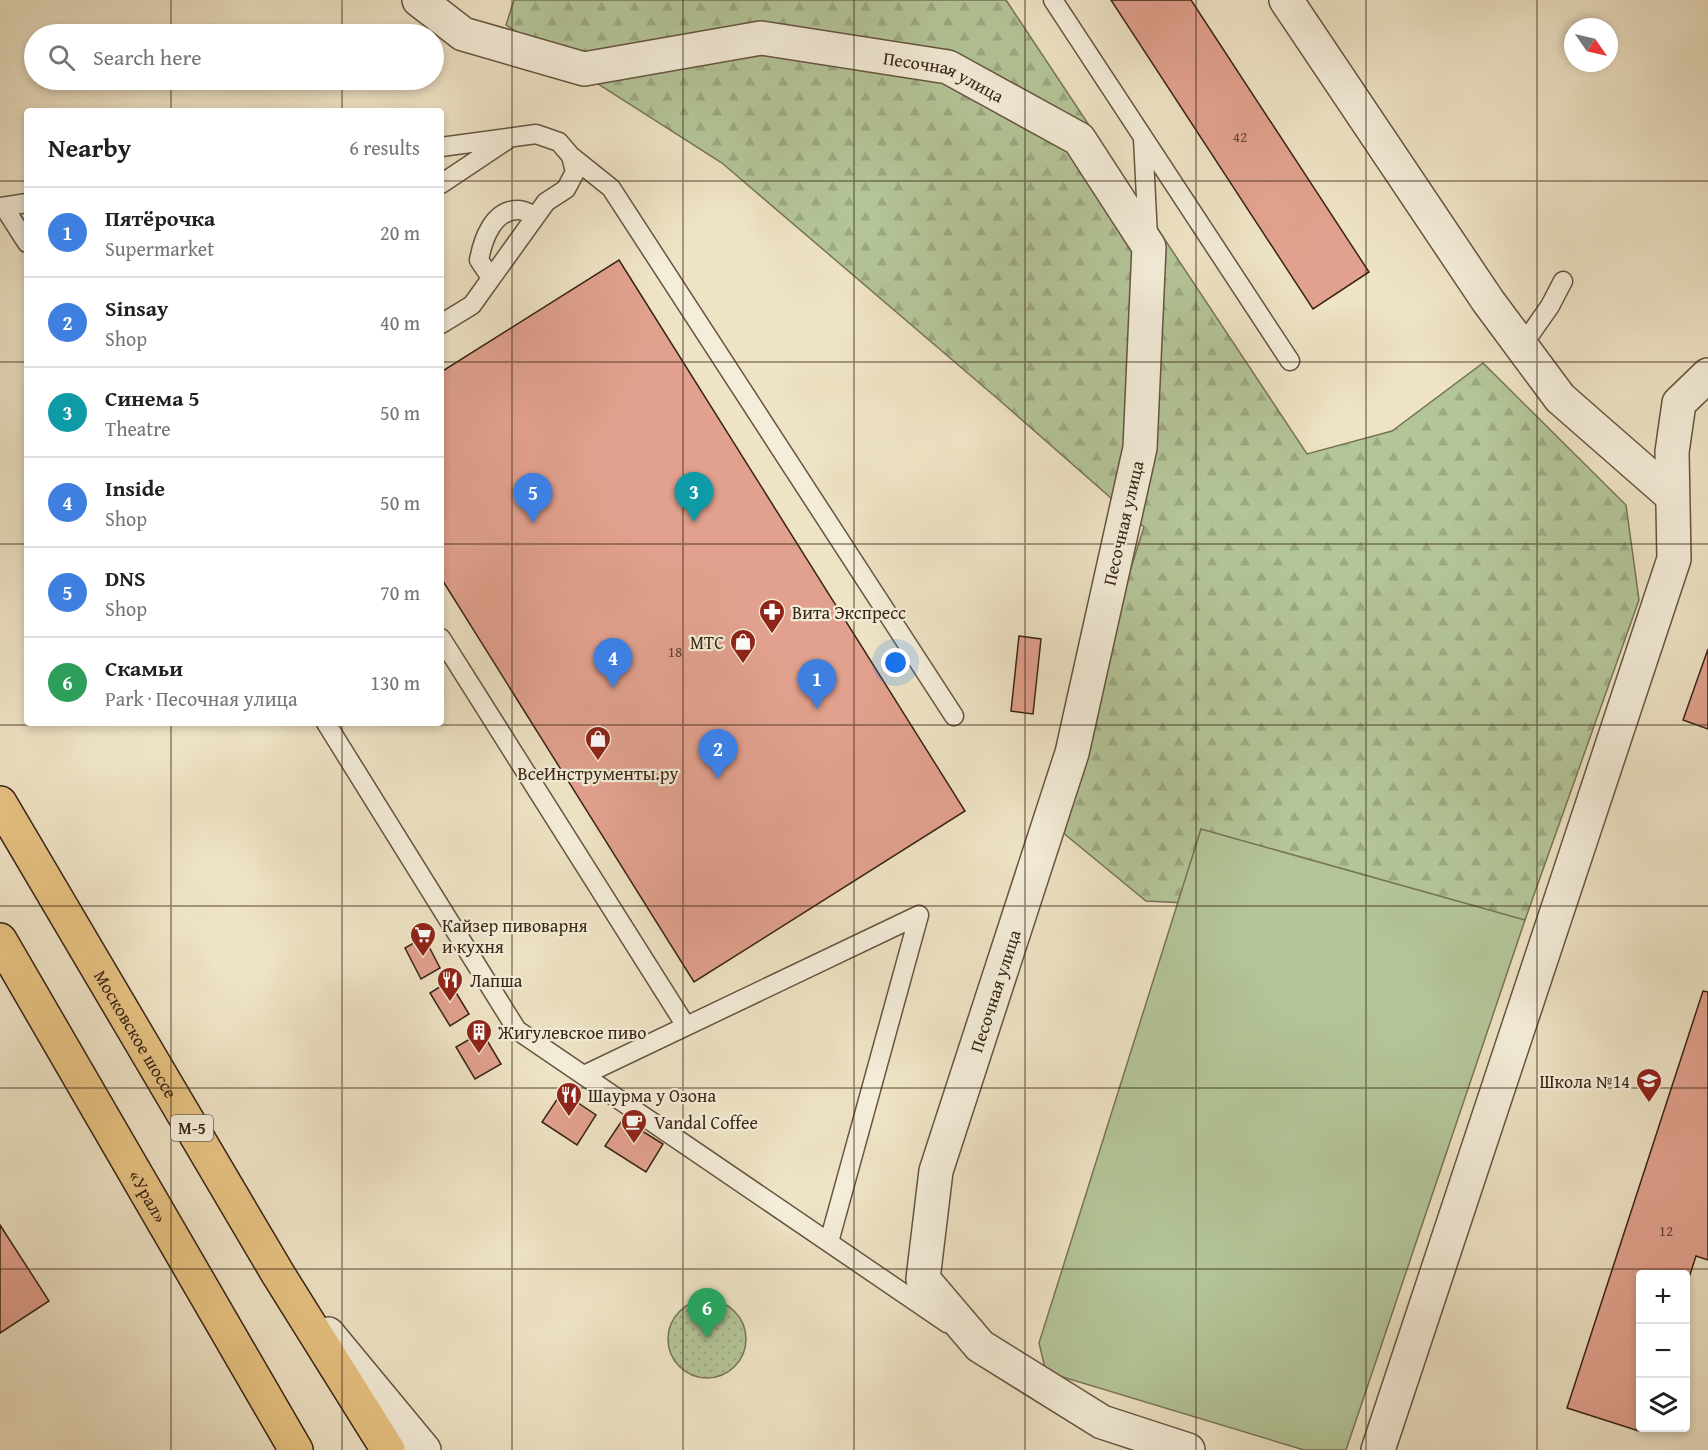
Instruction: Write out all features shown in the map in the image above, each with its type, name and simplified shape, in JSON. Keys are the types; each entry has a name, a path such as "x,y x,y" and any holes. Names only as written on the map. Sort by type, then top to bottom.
{"highway":[{"name":"Московское шоссе","path":"0,803 278,1274 388,1450"},
{"name":"«Урал»","path":"0,940 296,1450"}],"street":[{"name":"Песочная улица","path":"419,0 463,34 584,69 761,38 948,66 1079,139 1149,247 1140,448 1072,753 936,1172 923,1279 981,1346 1102,1422 1188,1450"},
{"path":"1286,0 1482,291 1560,398 1672,496"},
{"path":"1378,1450 1674,559 1672,452 1679,403 1708,375"},
{"path":"278,1274 424,1450"}],"lane":[{"path":"1053,0 1290,361"},
{"path":"444,147 536,134 559,142 571,156 610,188 954,716"},
{"path":"1143,136 1149,247"},
{"path":"444,182 510,137"},
{"path":"444,322 471,305 546,202 566,189 574,172 571,156"},
{"path":"24,203 2,207 24,239"},
{"path":"491,278 479,260 482,242 493,224 504,212 520,209 536,216"},
{"path":"1522,346 1550,306 1563,281"},
{"path":"444,643 686,1026"},
{"path":"328,726 517,1030 981,1346"},
{"path":"584,1075 919,915 829,1242"}],"green space":[{"path":"514,0 1006,0 1307,454 1392,431 1483,363 1626,505 1639,600 1525,920 1146,901 1050,822 1144,527 722,163 506,25"},
{"path":"1201,829 1525,920 1346,1450 1304,1450 1046,1372 1039,1343"},
{"path":"707,1300 722,1303 735,1311 743,1324 746,1339 743,1354 735,1367 722,1375 707,1378 692,1375 679,1367 671,1354 668,1339 671,1324 679,1311 692,1303"}],"building":[{"path":"1111,0 1191,0 1369,272 1313,309"},
{"path":"619,260 965,811 694,982 444,583 444,370"},
{"path":"1019,636 1041,639 1033,714 1011,711"},
{"path":"1708,649 1708,729 1683,720"},
{"name":"Кайзер пивоварня и кухня","path":"424,937 440,968 421,979 405,948"},
{"name":"Лапша","path":"449,981 469,1014 450,1026 430,993"},
{"path":"1703,991 1708,992 1708,1260 1696,1256 1690,1275 1690,1270 1636,1270 1636,1430 1567,1408"},
{"name":"Жигулевское пиво","path":"482,1032 501,1064 475,1079 456,1047"},
{"name":"Шаурма у Озона","path":"562,1092 596,1115 577,1145 542,1122"},
{"name":"Vandal Coffee","path":"623,1119 663,1144 646,1172 605,1146"},
{"path":"0,1225 49,1301 0,1333"}],"place":[{"name":"Синема 5","path":"694,522"},
{"name":"DNS","path":"533,523"},
{"name":"Вита Экспресс","path":"772,635"},
{"name":"МТС","path":"743,665"},
{"name":"Inside","path":"613,688"},
{"name":"Пятёрочка","path":"817,709"},
{"name":"ВсеИнструменты.ру","path":"598,762"},
{"name":"Sinsay","path":"718,779"},
{"name":"Кайзер пивоварня и кухня","path":"423,958"},
{"name":"Лапша","path":"450,1003"},
{"name":"Жигулевское пиво","path":"479,1055"},
{"name":"Школа №14","path":"1649,1104"},
{"name":"Шаурма у Озона","path":"569,1118"},
{"name":"Vandal Coffee","path":"634,1145"},
{"name":"Скамьи","path":"707,1338"}]}
